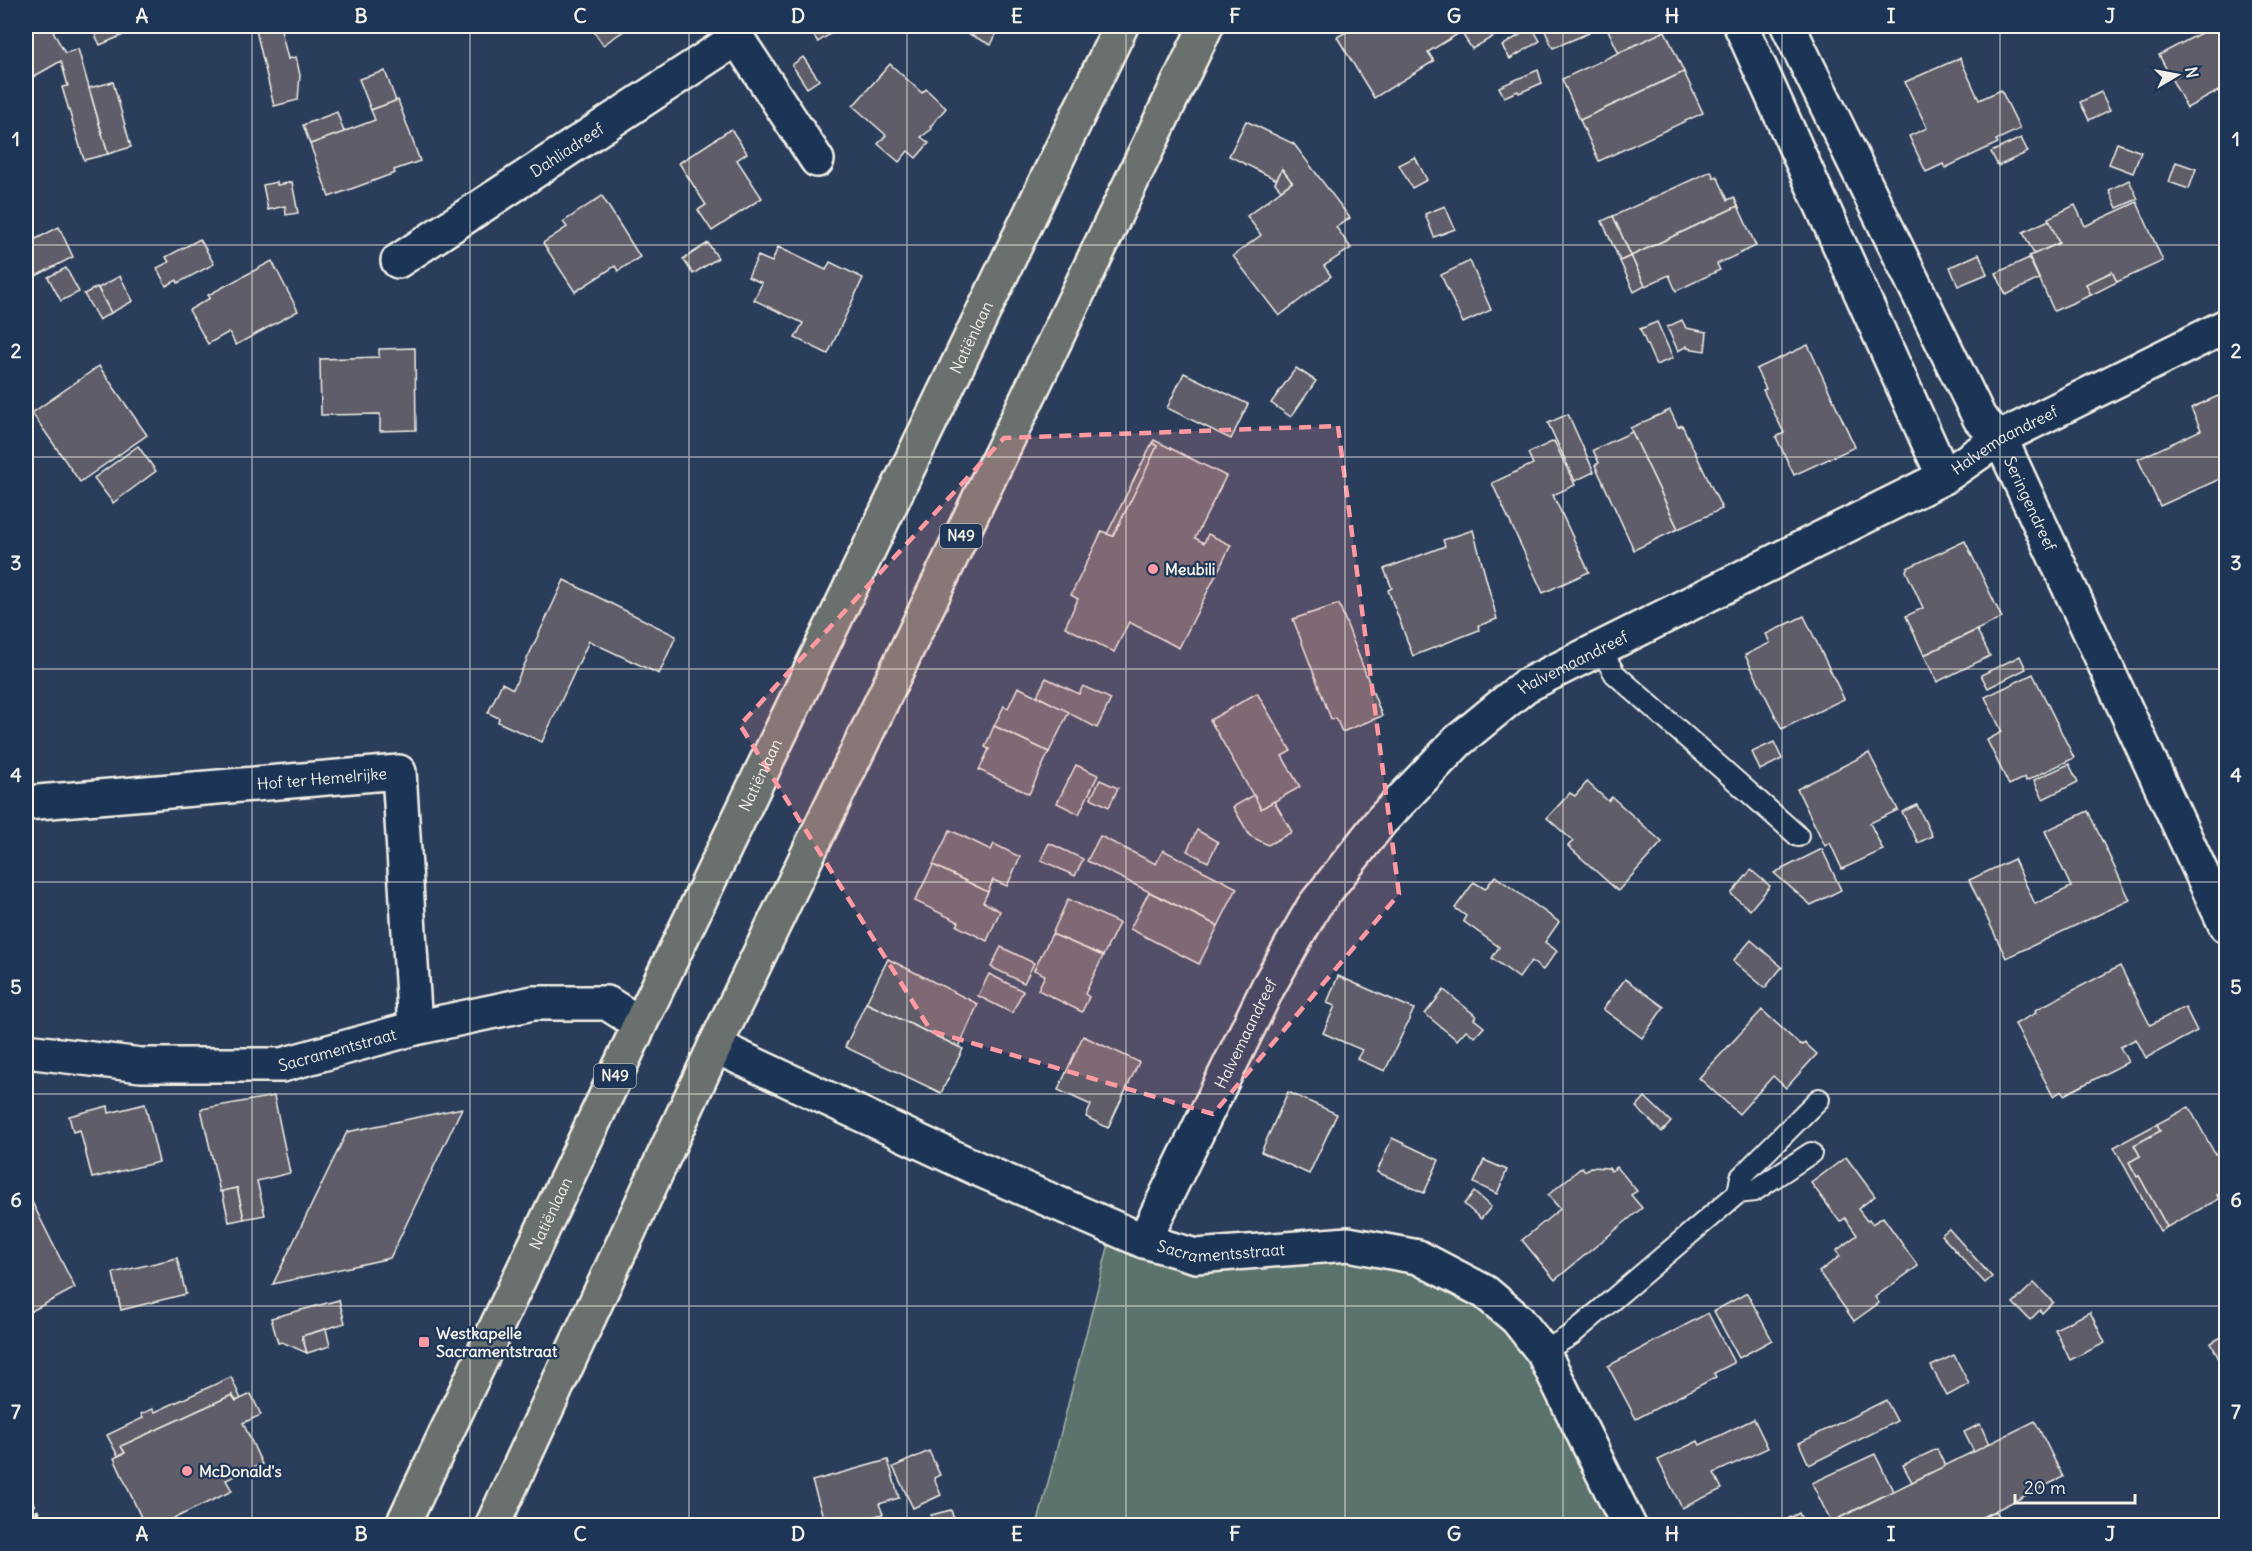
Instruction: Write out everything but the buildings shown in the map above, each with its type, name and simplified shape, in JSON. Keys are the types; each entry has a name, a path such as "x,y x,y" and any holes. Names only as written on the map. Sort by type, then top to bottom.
{"main road":[{"name":"Natiënlaan","path":"402,1526 640,1024 1121,26"},
{"name":"N49","path":"492,1526 715,1046 1206,26"}],"street":[{"path":"1741,26 1944,477"},
{"name":"Seringendreef","path":"1788,26 1980,419 2000,438 2226,926"},
{"name":"Dahliadreef","path":"398,261 733,32 817,160"},
{"name":"Halvemaandreef","path":"1144,1241 1268,987 1314,906 1381,821 1458,741 1525,686 1944,477 2000,438 2226,326"},
{"name":"Hof ter Hemelrijke","path":"26,802 399,772 415,1028"},
{"name":"Sacramentstraat","path":"26,1051 141,1065 282,1065 415,1028 533,1003 607,1004 640,1024"},
{"name":"Sacramentsstraat","path":"715,1046 976,1168 1144,1241 1196,1256 1348,1244 1418,1257 1485,1292 1517,1319 1543,1352 1629,1526"}],"lane":[{"path":"1600,649 1615,674 1798,836"},
{"path":"1738,1193 1741,1177 1819,1099"},
{"path":"1543,1352 1571,1335 1738,1193 1754,1191 1811,1153"}],"path":[{"path":"26,1492 45,1526"}],"highlighted area":[{"path":"1338,426 1399,894 1213,1114 931,1031 740,725 1004,438"}],"green space":[{"path":"1113,1228 1144,1241 1348,1244 1517,1319 1629,1526 1037,1526"}],"place":[{"name":"Meubili","path":"1153,569"},
{"name":"Westkapelle Sacramentstraat","path":"424,1342"},
{"name":"McDonald's","path":"187,1471"}]}
